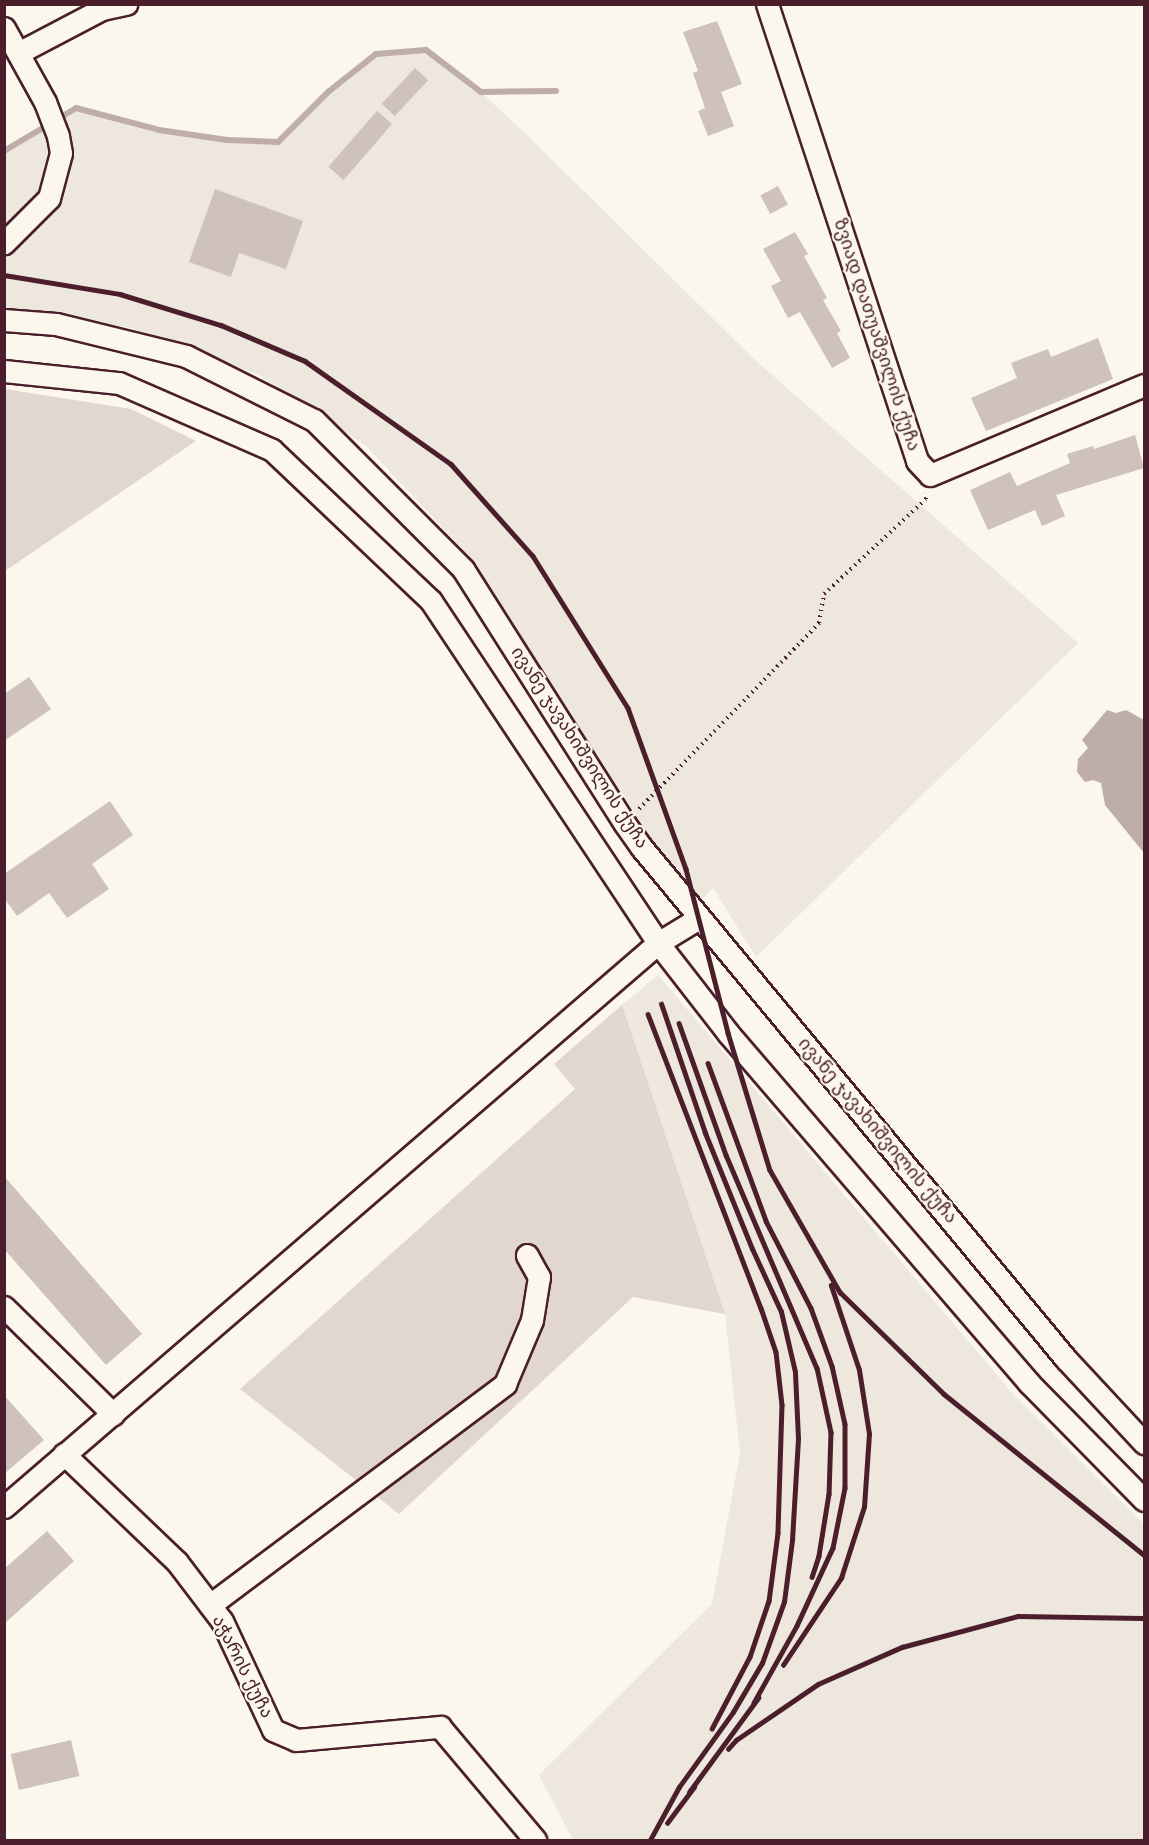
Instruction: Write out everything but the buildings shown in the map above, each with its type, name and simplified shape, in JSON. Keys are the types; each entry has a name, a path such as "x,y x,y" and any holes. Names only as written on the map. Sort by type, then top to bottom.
{"street":[{"path":"20,52 102,9 126,4"},
{"name":"ზვიად დათუაშვილის ქუჩა","path":"767,4 917,461 930,475"},
{"path":"4,28 20,52 45,102 58,136 61,153 49,198 4,243"},
{"name":"ივანე ჯავახიშვილის ქუჩა","path":"4,321 56,324 186,356 314,420 463,569 625,824 699,918 1066,1359 1144,1443"},
{"path":"4,371 119,383 272,450 431,601 658,943 728,1033 1029,1383 1144,1500"},
{"path":"930,475 1144,385"},
{"path":"4,1507 658,943 699,918"},
{"path":"210,1605 505,1384 532,1320 539,1277 527,1255"},
{"path":"4,1307 112,1414"},
{"name":"აჭარის ქუჩა","path":"64,1454 177,1562 210,1605 222,1621 273,1730 296,1740 440,1727 535,1840"}],"path":[{"path":"625,824 819,623 824,594 926,500 930,475"}],"shaded area":[{"path":"426,50 481,92 528,136 754,359 1078,643 756,957 713,888 695,907 471,558 366,446 257,374 128,327 5,310 5,151 76,108 159,130 227,140 278,142 328,92 376,54"},
{"path":"5,389 131,409 196,441 5,571"},
{"path":"1107,710 1116,713 1126,710 1144,720 1144,853 1105,805 1101,783 1093,780 1085,782 1077,772 1078,759 1088,748 1082,740"},
{"path":"658,975 1014,1395 1144,1524 1144,1840 573,1840 539,1775 712,1604 740,1453 725,1314 622,1005"},
{"path":"622,1005 725,1314 633,1297 399,1514 240,1389 575,1089 554,1064"}],"waterway":[{"path":"4,151 76,108 159,130 227,140 278,142 328,92 376,54 426,50 481,92 556,91"}],"railway":[{"path":"4,275 120,294 221,325 305,361 451,464 533,556 628,708 686,869 728,1033 770,1170 840,1292 944,1394 1144,1555"},
{"path":"650,1840 679,1787 733,1712 762,1663 784,1602 792,1540 798,1439 795,1372 781,1312 752,1249 705,1133 661,1004"},
{"path":"648,1014 761,1308 776,1352 782,1405 778,1533 769,1601 750,1657 712,1729"},
{"path":"679,1023 726,1155 817,1368 831,1432 829,1494 819,1556 812,1577"},
{"path":"708,1063 766,1221 811,1308 832,1366 845,1424 845,1488 833,1548 797,1626 754,1703"},
{"path":"783,1665 841,1578 864,1507 869,1434 859,1370 831,1286"},
{"path":"728,1749 736,1740 818,1684 902,1647 1018,1616 1142,1618"},
{"path":"689,1792 758,1698"},
{"path":"667,1823 694,1787"}]}
